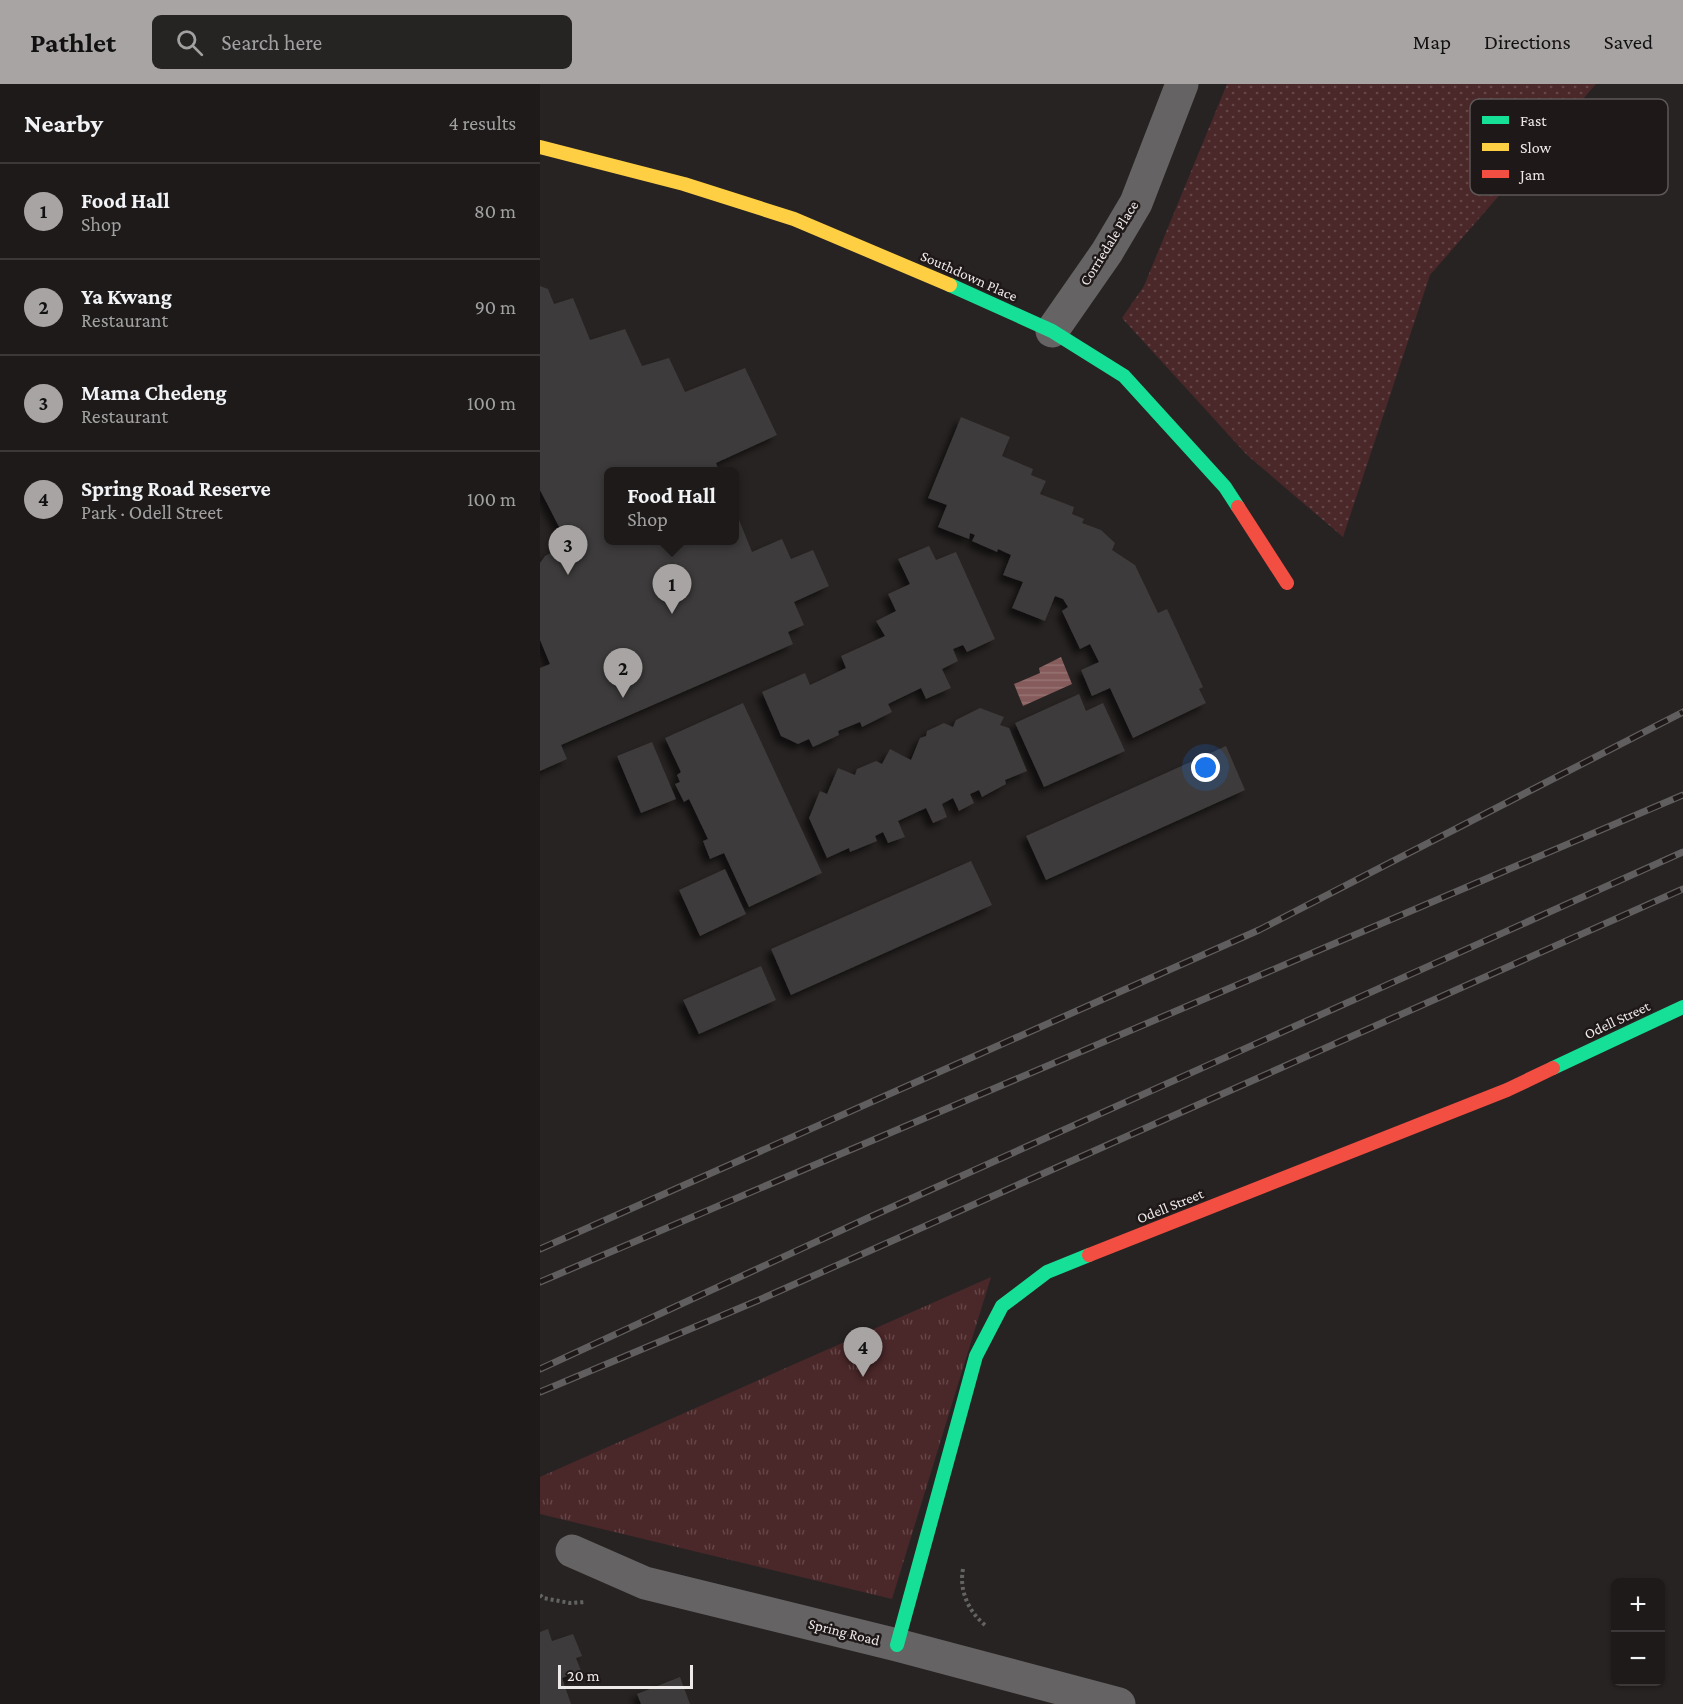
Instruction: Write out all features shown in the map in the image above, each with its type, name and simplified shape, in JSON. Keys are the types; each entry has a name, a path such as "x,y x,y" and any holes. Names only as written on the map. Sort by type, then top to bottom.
{"street":[{"name":"Corriedale Place","path":"1052,331 1107,252 1136,202 1182,84"},
{"name":"Southdown Place","path":"540,147 684,184 794,219 968,292 1052,331 1124,376 1226,487 1287,583"},
{"name":"Odell Street","path":"897,1645 976,1356 1002,1306 1047,1272 1507,1090 1683,1007"},
{"name":"Spring Road","path":"572,1551 645,1584 897,1645 1119,1704"}],"path":[{"path":"964,1561 961,1579 964,1599 978,1620 986,1626"}],"green space":[{"path":"1227,84 1596,84 1583,99 1470,99 1470,195 1500,195 1430,275 1343,537 1247,455 1122,318 1144,286"},
{"path":"991,1277 892,1599 540,1514 540,1477"}],"shaded area":[{"path":"1061,657 1072,684 1023,706 1014,684 1040,673 1039,668"}],"building":[{"path":"540,286 548,289 554,304 573,298 590,340 625,329 642,366 669,358 685,392 745,368 777,435 716,463 718,467 604,467 604,545 739,545 739,520 752,552 782,539 791,559 813,550 829,586 794,602 804,625 788,632 793,644 561,745 567,759 540,771 540,668 550,664 540,640 540,563 545,556 568,544 540,490"},
{"path":"961,417 1010,437 1002,456 1033,469 1031,475 1046,481 1040,494 1074,507 1072,514 1084,519 1082,523 1101,530 1115,543 1112,550 1135,565 1158,613 1167,609 1203,687 1199,689 1206,703 1133,738 1110,688 1092,696 1081,670 1099,662 1090,644 1080,649 1062,611 1068,607 1063,599 1055,596 1045,621 1012,608 1023,582 1003,575 1011,555 998,549 997,552 972,541 975,535 970,533 969,539 938,527 947,505 928,498"},
{"path":"929,546 936,560 956,552 995,639 967,652 963,645 953,649 958,661 942,669 951,688 926,699 921,688 888,704 892,712 862,727 860,722 838,731 839,735 813,747 809,739 798,744 781,736 762,692 805,673 810,685 846,668 841,656 885,636 876,621 896,611 888,594 910,584 898,559"},
{"path":"1079,694 1086,711 1103,703 1125,751 1044,787 1015,723"},
{"path":"743,703 822,873 749,907 724,853 710,859 703,841 708,839 689,799 684,802 675,784 680,782 677,775 681,772 665,738"},
{"path":"980,708 1004,717 1000,725 1009,728 1027,771 1005,780 1006,784 982,797 979,790 970,794 974,803 959,811 953,798 942,804 947,817 933,823 926,808 898,821 905,837 888,843 883,832 875,836 877,841 850,852 849,848 827,858 809,818 820,791 827,794 838,768 855,775 857,769 876,761 882,764 890,749 911,760 920,738 926,736 927,731 944,723 953,727 956,720"},
{"path":"652,742 676,799 641,813 617,756"},
{"path":"1226,746 1245,790 1046,880 1026,836"},
{"path":"971,861 992,905 791,995 771,949"},
{"path":"725,869 746,914 700,936 679,890"},
{"path":"761,966 776,1000 699,1034 683,1000"},
{"path":"548,1629 552,1641 573,1634 582,1656 576,1658 581,1671 562,1678 571,1704 540,1704 540,1632"},
{"path":"680,1677 690,1704 641,1704 637,1694"}],"railway":[{"path":"540,1249 1259,930 1683,712"},
{"path":"540,1282 1683,795"},
{"path":"540,1369 870,1217 1683,852"},
{"path":"540,1392 759,1300 1683,889"}],"traffic: fast":[{"path":"950,285 1052,331 1124,376 1225,487 1238,507"},
{"path":"1553,1068 1683,1007"},
{"path":"897,1645 976,1356 1002,1306 1047,1272 1089,1255"}],"traffic: slow":[{"path":"540,147 684,184 794,219 950,285"}],"traffic: jam":[{"path":"1238,507 1287,583"},
{"path":"1089,1255 1507,1090 1553,1068"}],"place":[{"name":"Mama Chedeng","path":"568,575"},
{"name":"Food Hall","path":"672,614"},
{"name":"Ya Kwang","path":"623,698"},
{"name":"Spring Road Reserve","path":"863,1377"}]}
